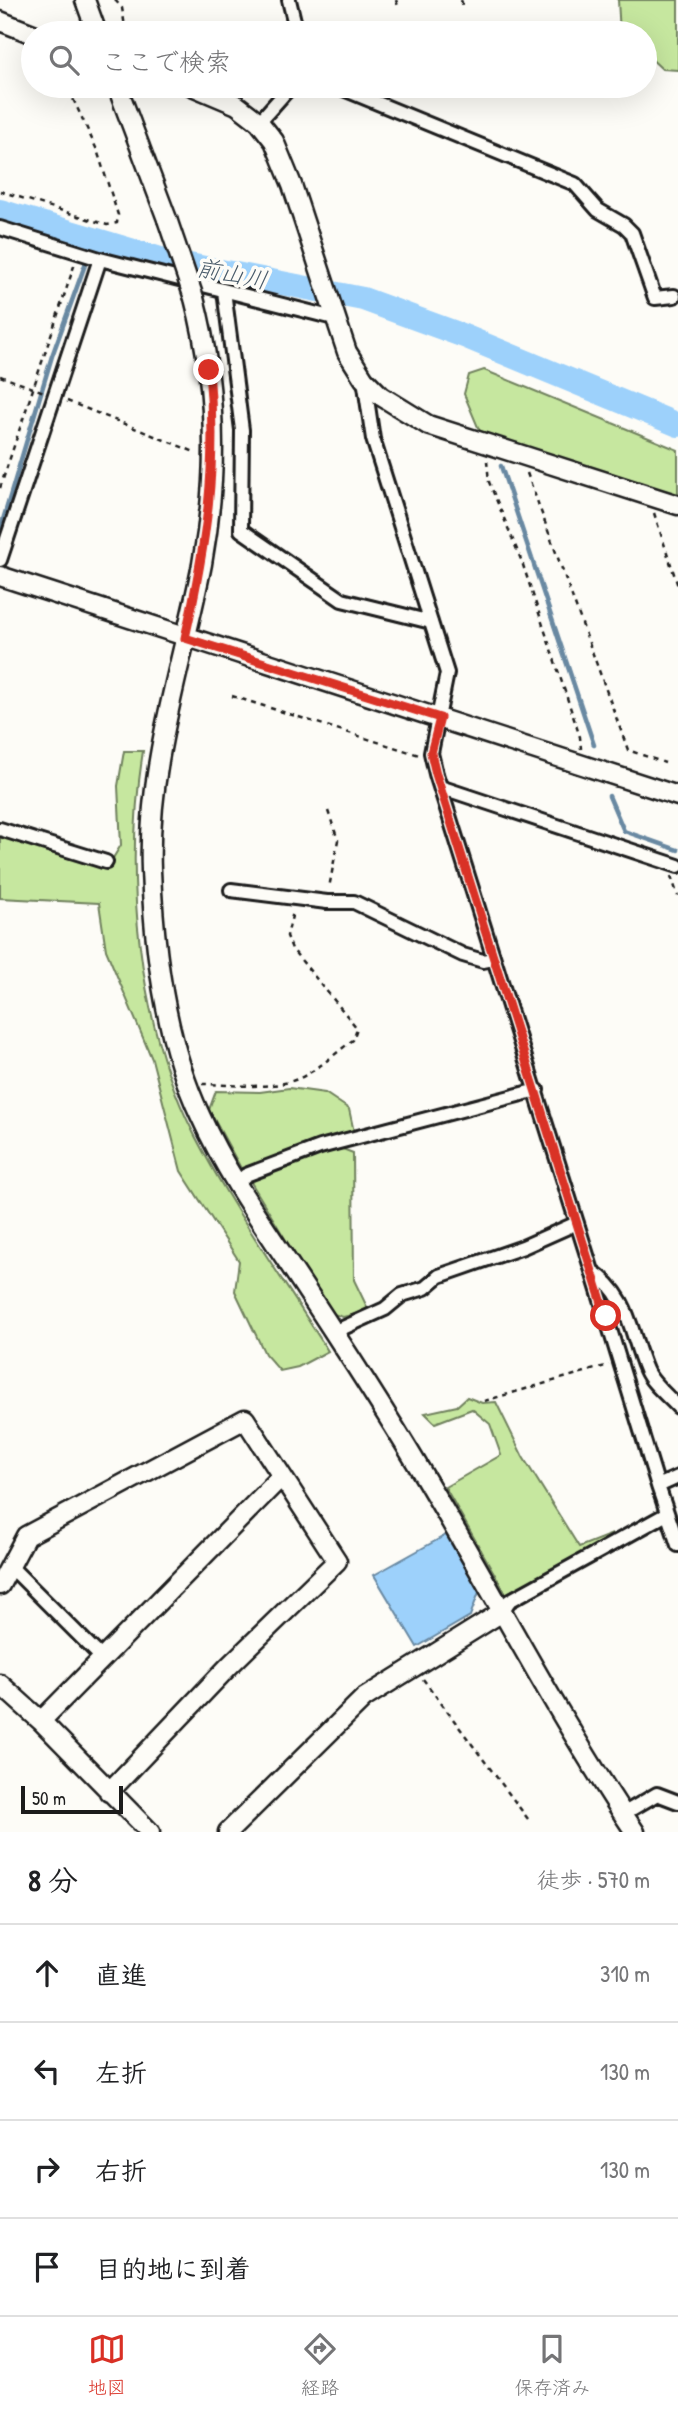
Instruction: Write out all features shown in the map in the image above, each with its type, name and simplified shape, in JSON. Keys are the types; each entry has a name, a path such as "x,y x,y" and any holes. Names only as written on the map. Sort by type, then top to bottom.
{"street":[{"path":"85,0 93,21"},
{"path":"289,0 294,21"},
{"path":"0,21 21,29"},
{"path":"122,98 194,298 209,370 214,427 202,562 162,741 153,804 151,867 162,985 190,1087 198,1113 236,1184 422,1472 502,1612 635,1832"},
{"path":"225,98 259,121 274,141 292,185 347,352 364,379 381,396 428,425 678,505"},
{"path":"259,121 280,98"},
{"path":"365,98 575,184 598,210 624,225 632,233 655,298 674,296"},
{"path":"0,228 100,259 225,291 332,313"},
{"path":"100,259 0,573 185,638 678,796"},
{"path":"225,291 242,430 241,530 342,600 431,622"},
{"path":"364,379 373,439 447,673 431,753 440,787 537,1090 665,1515 678,1545"},
{"path":"440,787 673,865"},
{"path":"0,829 106,862"},
{"path":"230,890 366,905 463,955 484,961 494,959"},
{"path":"236,1184 246,1175 320,1147 537,1090"},
{"path":"334,1332 385,1309 402,1296 425,1288 439,1276 523,1247 577,1223"},
{"path":"592,1271 603,1278 631,1319 646,1371 678,1407"},
{"path":"0,1585 26,1536 245,1419 337,1561 229,1666 108,1792"},
{"path":"41,1721 281,1477"},
{"path":"657,1486 678,1477"},
{"path":"228,1832 364,1698 502,1612 509,1601 665,1515"},
{"path":"10,1566 102,1658"},
{"path":"0,1684 41,1721 150,1832"},
{"path":"623,1814 657,1794 678,1802"}],"path":[{"path":"116,0 122,8 124,21"},
{"path":"396,0 399,9"},
{"path":"461,0 464,9"},
{"path":"0,191 107,225 117,223 118,215 97,150 73,98"},
{"path":"0,488 79,252"},
{"path":"0,376 44,392"},
{"path":"55,396 197,453"},
{"path":"492,445 486,460 489,482 522,562 580,737 578,763"},
{"path":"527,456 528,476 628,750 666,764"},
{"path":"656,498 655,517 678,586"},
{"path":"232,696 401,751 419,755 431,753"},
{"path":"328,811 338,840 328,894 330,902"},
{"path":"673,865 678,896"},
{"path":"190,1087 203,1084 273,1085 292,1081 354,1040 358,1033 358,1028 292,949 287,936 296,898"},
{"path":"484,1401 620,1361"},
{"path":"413,1666 528,1819"}],"green space":[{"path":"618,0 678,0 678,70 662,69 657,64 657,21 619,21"},
{"path":"484,370 678,450 678,496 480,432 464,394 469,375"},
{"path":"124,751 143,751 137,798 136,897 140,947 159,1044 175,1090 209,1162 328,1351 298,1367 280,1371 265,1354 235,1291 239,1261 181,1171 152,1059 106,950 99,903 0,898 0,833 107,868 121,845 118,786"},
{"path":"289,1088 325,1093 349,1109 354,1132 243,1172 209,1110 216,1091 260,1092"},
{"path":"335,1146 353,1153 354,1280 369,1311 343,1317 330,1313 249,1179"},
{"path":"467,1397 482,1403 496,1402 523,1457 579,1547 612,1534 617,1536 506,1594 445,1487 501,1455 490,1424 472,1409 435,1423 425,1413 457,1406"}],"water":[{"path":"446,1535 479,1592 470,1616 417,1647 374,1575"}],"waterway":[{"name":"前山川","path":"0,211 164,260 363,299 464,336 678,425"},
{"path":"0,530 52,356 94,240"},
{"name":"前山川","path":"464,336 467,346"},
{"name":"前山川","path":"501,466 594,745"},
{"name":"前山川","path":"609,796 624,831 678,850"}],"route":[{"path":"209,370 214,427 210,494 202,562 185,638 440,718 431,753 436,774 606,1316"}]}
